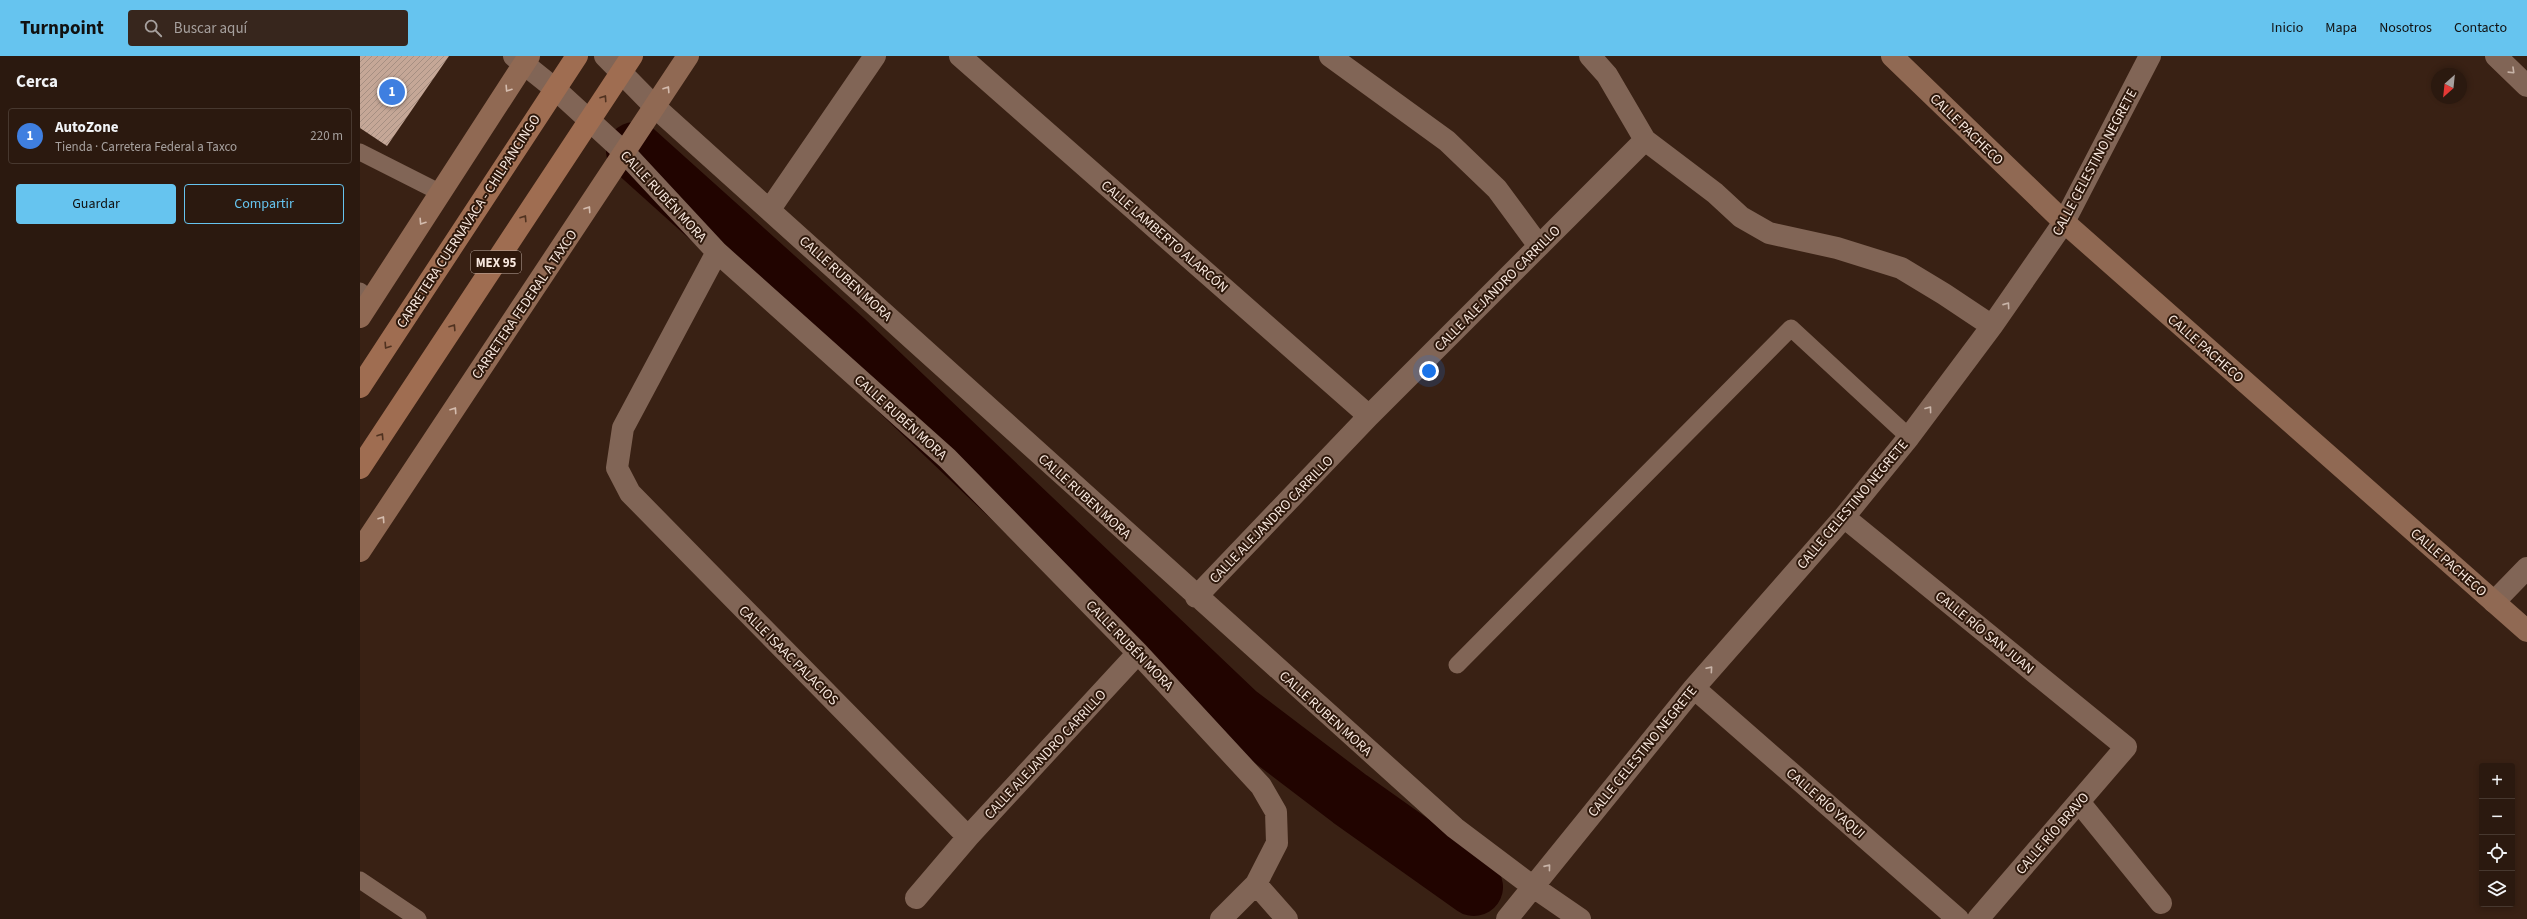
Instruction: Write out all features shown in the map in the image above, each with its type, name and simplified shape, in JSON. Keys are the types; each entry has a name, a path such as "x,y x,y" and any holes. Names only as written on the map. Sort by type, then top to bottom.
{"main road":[{"name":"CARRETERA CUERNAVACA - CHILPANCINGO","path":"360,387 554,88 577,56"},
{"name":"MEX 95","path":"360,468 626,64"}],"street":[{"name":"CALLE RUBEN MORA","path":"605,56 626,64 655,107 770,209 1196,597 1455,828 1532,886 1580,919"},
{"name":"CARRETERA FEDERAL A TAXCO","path":"360,551 688,56"},
{"path":"770,209 875,56"},
{"name":"CALLE LAMBERTO ALARCÓN","path":"960,56 1369,416"},
{"path":"1330,56 1447,141 1497,189 1539,246"},
{"path":"1590,56 1606,75 1631,113 1645,140 1715,193 1741,218 1769,232 1837,248 1901,268 1992,326"},
{"name":"CALLE PACHECO","path":"1892,56 2064,222 2527,631"},
{"name":"CALLE CELESTINO NEGRETE","path":"1507,919 1532,886 1694,688 1844,517 1908,437 1992,326 2064,222 2150,56"},
{"path":"2496,56 2527,86"},
{"name":"CALLE RUBÉN MORA","path":"522,59 625,153 717,252 947,458 1138,653 1262,786 1276,812 1277,843 1256,884 1221,919"},
{"path":"364,303 441,193 522,59"},
{"name":"CALLE ALEJANDRO CARRILLO","path":"1196,597 1369,416 1645,140"},
{"name":"CALLE ISAAC PALACIOS","path":"717,252 623,428 617,468 630,493 968,837"},
{"name":"CALLE RÍO SAN JUAN","path":"1844,517 2126,747"},
{"path":"2494,602 2527,568"},
{"name":"CALLE ALEJANDRO CARRILLO","path":"916,898 968,837 1138,653"},
{"name":"CALLE RÍO YAQUI","path":"1694,688 1958,919"},
{"name":"CALLE RÍO BRAVO","path":"1978,919 2126,747"},
{"path":"2079,802 2161,903"},
{"path":"1256,884 1288,919"}],"lane":[{"path":"360,152 441,193"},
{"path":"1456,665 1792,328 1908,437"},
{"path":"360,880 418,919"}],"building":[{"path":"360,56 449,56 387,146 360,128"}],"waterway":[{"path":"635,151 844,339 1237,713 1350,799 1474,887"}],"place":[{"name":"AutoZone","path":"392,92"}]}
